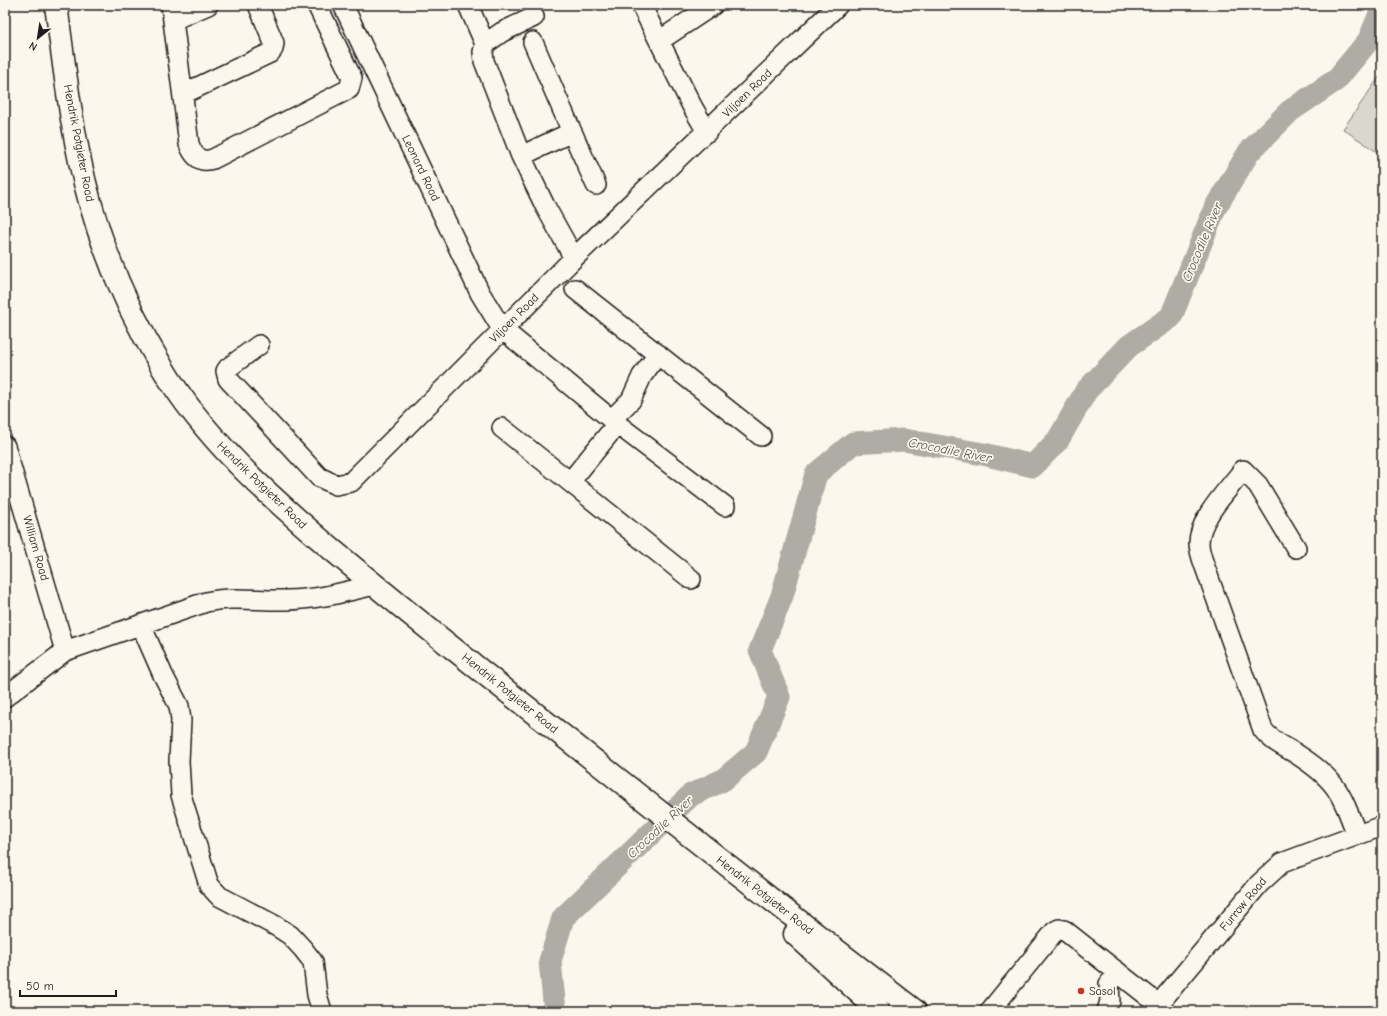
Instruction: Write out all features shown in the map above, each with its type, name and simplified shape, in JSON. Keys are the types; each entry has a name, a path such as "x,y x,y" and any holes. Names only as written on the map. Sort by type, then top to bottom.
{"main road":[{"name":"Hendrik Potgieter Road","path":"56,5 80,162 90,203 118,281 162,368 220,444 261,487 374,585 693,839 915,1011"},
{"name":"Hendrik Potgieter Road","path":"693,839 879,1011"}],"street":[{"path":"208,5 172,13 192,153 198,159 205,161 214,159 344,93 352,84 352,78 317,5"},
{"path":"183,94 270,53 273,49 274,42 258,5"},
{"name":"Leonard Road","path":"342,5 480,293 502,329 615,422 725,506"},
{"path":"468,5 485,44 483,52 484,61 521,156 545,206 574,258"},
{"path":"641,5 707,132"},
{"path":"659,42 713,5"},
{"name":"Viljoen Road","path":"259,345 228,368 226,371 228,379 319,476 336,485 343,485 356,479 502,329 574,258 838,5"},
{"path":"485,44 502,32 534,17"},
{"path":"533,42 596,185"},
{"path":"521,156 572,132"},
{"path":"575,289 761,436"},
{"path":"570,482 631,400 642,376 658,354"},
{"path":"502,428 692,579"},
{"name":"William Road","path":"5,446 65,651"},
{"path":"1296,548 1258,484 1243,470 1209,514 1200,535 1200,554 1263,730 1273,741 1317,768 1327,777 1342,796 1357,835"},
{"path":"5,697 65,651 206,602 222,598 286,600 316,598 374,585"},
{"path":"141,625 163,675 179,706 181,720 179,761 181,795 209,885 219,896 290,935 303,949 313,962 317,995 322,1011"},
{"name":"Furrow Road","path":"1156,1008 1259,884 1282,863 1382,826"},
{"path":"990,1011 1055,931 1059,929 1064,930 1118,972 1156,1008"},
{"path":"1107,1011 1110,1001 1109,984 1118,972"}],"shaded area":[{"path":"1382,73 1382,148 1377,152 1343,129"}],"waterway":[{"name":"Crocodile River","path":"555,1011 550,961 563,918 691,795 723,780 756,752 779,697 760,650 782,596 816,474 853,443 904,440 983,454 1033,466 1058,440 1086,391 1129,346 1171,317 1215,208 1249,152 1290,111 1336,80 1369,40 1382,9"}],"place":[{"name":"Sasol","path":"1081,991"}]}
